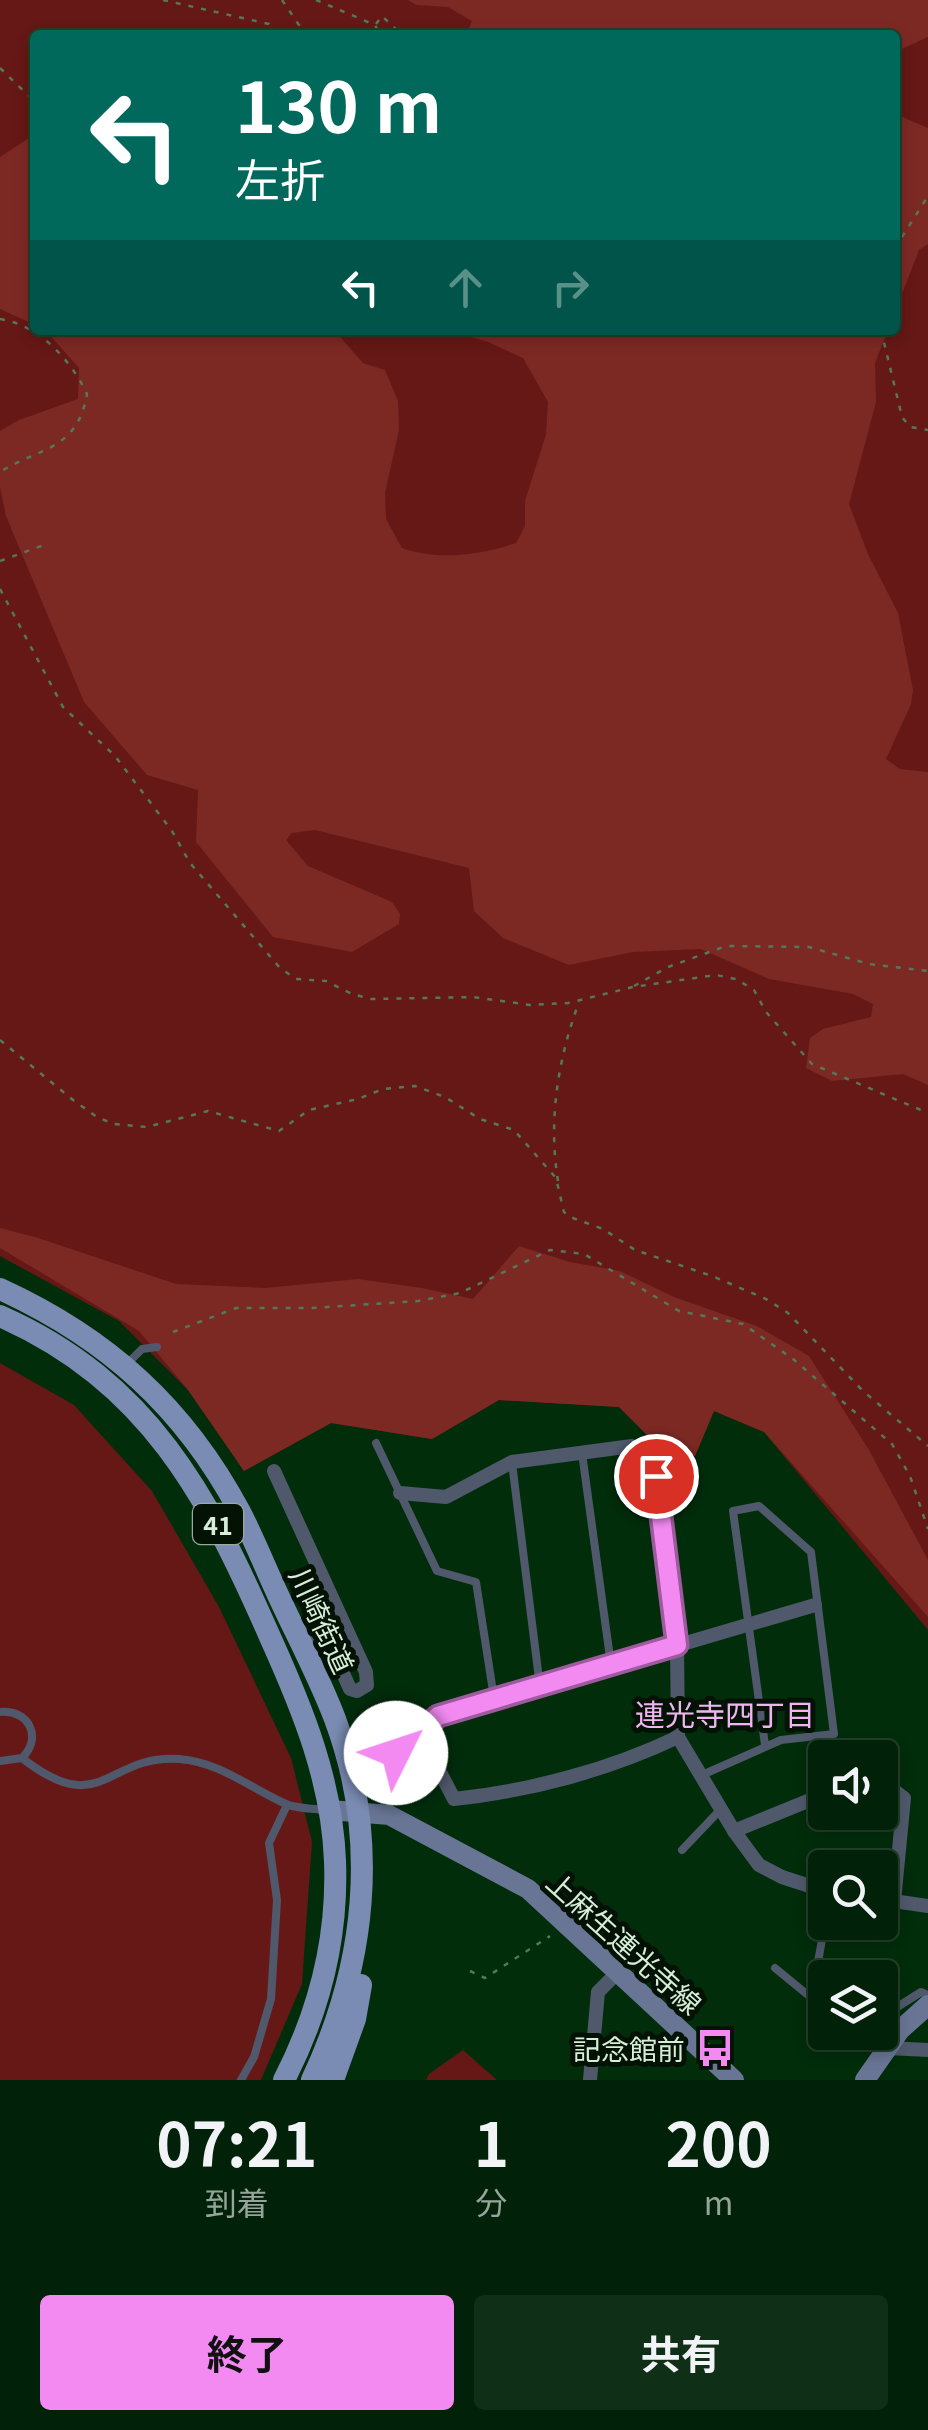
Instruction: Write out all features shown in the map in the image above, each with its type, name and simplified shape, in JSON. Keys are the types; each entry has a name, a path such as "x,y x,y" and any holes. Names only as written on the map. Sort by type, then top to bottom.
{"main road":[{"name":"川崎街道","path":"0,1288 66,1321 125,1366 184,1426 225,1485 335,1719 358,1801 361,1912 344,1999 312,2080"},
{"name":"川崎街道","path":"0,1316 54,1343 108,1384 138,1411 180,1464 218,1524 304,1715 325,1779 335,1898 328,1961 308,2026 284,2080"},
{"name":"上麻生連光寺線","path":"330,1810 358,1801 528,1890 734,2080"},
{"name":"41","path":"333,2080 346,2049 360,1991 361,1912"},
{"path":"898,2033 928,2005"},
{"path":"865,2080 887,2050"}],"street":[{"path":"400,1493 446,1497 512,1462 632,1446 656,1476 677,1645 678,1737 759,1865 808,1885"},
{"path":"274,1471 366,1672 367,1685 357,1692 350,1689 324,1630 299,1640"},
{"path":"358,1801 418,1732 438,1716 815,1605"},
{"path":"418,1732 454,1800 486,1796 614,1764 678,1737"},
{"path":"895,1850 904,1798 898,1794"},
{"path":"734,1831 808,1801"},
{"path":"898,1902 928,1906"},
{"path":"590,2080 598,1992 619,1971"},
{"path":"898,2048 928,2050"}],"lane":[{"path":"108,1384 142,1350 156,1347"},
{"path":"376,1443 437,1571 476,1582 494,1700"},
{"path":"582,1453 611,1665"},
{"path":"512,1462 540,1687"},
{"path":"702,1775 781,1740 834,1734 811,1552 759,1506 733,1511 765,1746"},
{"path":"0,1712 20,1714 31,1727 32,1744 22,1758 0,1762"},
{"path":"22,1758 48,1778 82,1786 156,1760 197,1762 236,1776 288,1805 330,1810"},
{"path":"241,2080 254,2057 271,2000 277,1900 269,1842 288,1805"},
{"path":"682,1850 721,1809"},
{"path":"775,1968 808,1994"},
{"path":"898,2007 921,1992 928,1994"}],"path":[{"path":"163,0 269,24 277,30"},
{"path":"282,0 298,30"},
{"path":"316,0 376,25 378,30"},
{"path":"376,25 382,16 397,30"},
{"path":"0,68 30,97"},
{"path":"900,240 928,196"},
{"path":"0,318 16,321 30,330"},
{"path":"0,472 50,450 74,430 84,412 87,394 65,360 38,335"},
{"path":"882,335 902,416 910,427 928,430"},
{"path":"0,561 44,545"},
{"path":"0,589 63,707 115,756 172,831 190,862 280,968 296,979 326,981 371,999 473,997 530,1005 580,1001 633,987 716,974 736,979 754,990 766,1012 812,1064 928,1113"},
{"path":"633,987 668,967 726,946 810,947 869,964 928,971"},
{"path":"580,1001 565,1044 555,1104 564,1212 604,1229 635,1250 766,1298 788,1313 862,1390 928,1446"},
{"path":"0,1040 96,1117 130,1127 146,1128 208,1111 280,1131 310,1110 383,1089 415,1086 446,1096 480,1120 514,1130 560,1187"},
{"path":"173,1332 236,1308 418,1301 460,1292 550,1250 584,1254 679,1311 743,1324 793,1359 892,1444 910,1476 928,1530"},
{"path":"470,1971 485,1978 537,1947 566,1922"}],"shaded area":[{"path":"0,0 928,0 928,1630 764,1432 714,1411 695,1456 659,1447 619,1407 499,1400 432,1439 331,1423 244,1471 188,1390 119,1321 0,1256"},
{"path":"408,0 928,0 928,37 900,50 900,30 468,30 472,21 448,7 416,5"},
{"path":"900,116 928,128 928,244 919,250 900,299"},
{"path":"30,137 30,323 0,309 0,157"},
{"path":"49,335 338,335 363,363 385,370 398,401 399,430 385,493 386,519 402,548 444,555 488,551 516,543 525,526 525,501 546,434 548,402 523,358 465,335 886,335 875,363 876,402 849,504 868,554 898,613 913,690 911,704 886,759 900,769 928,772 928,1085 903,1074 832,1081 806,1068 810,1038 823,1029 871,1017 873,1004 853,994 769,979 701,949 633,952 569,965 503,938 474,911 469,868 315,830 292,833 286,840 308,866 392,902 400,914 399,924 352,952 273,937 196,842 198,790 147,775 84,702 6,516 0,487 0,431 78,399 79,368"},
{"path":"0,1228 176,1284 265,1288 358,1279 473,1299 519,1246 570,1262 620,1271 674,1297 757,1326 809,1356 869,1450 928,1560 928,1617 764,1432 714,1411 695,1456 659,1447 619,1407 499,1400 432,1439 331,1423 244,1471 188,1390 139,1331 0,1248"},
{"path":"0,1363 74,1405 152,1491 219,1607 291,1758 312,1842 302,1984 261,2080 0,2080"},
{"path":"463,2050 497,2080 426,2080 429,2074"}],"place":[{"name":"記念館前","path":"715,2048"}],"district":[{"name":"連光寺四丁目","path":"725,1713"}],"route":[{"path":"396,1753 438,1716 677,1645 656,1476"}]}
